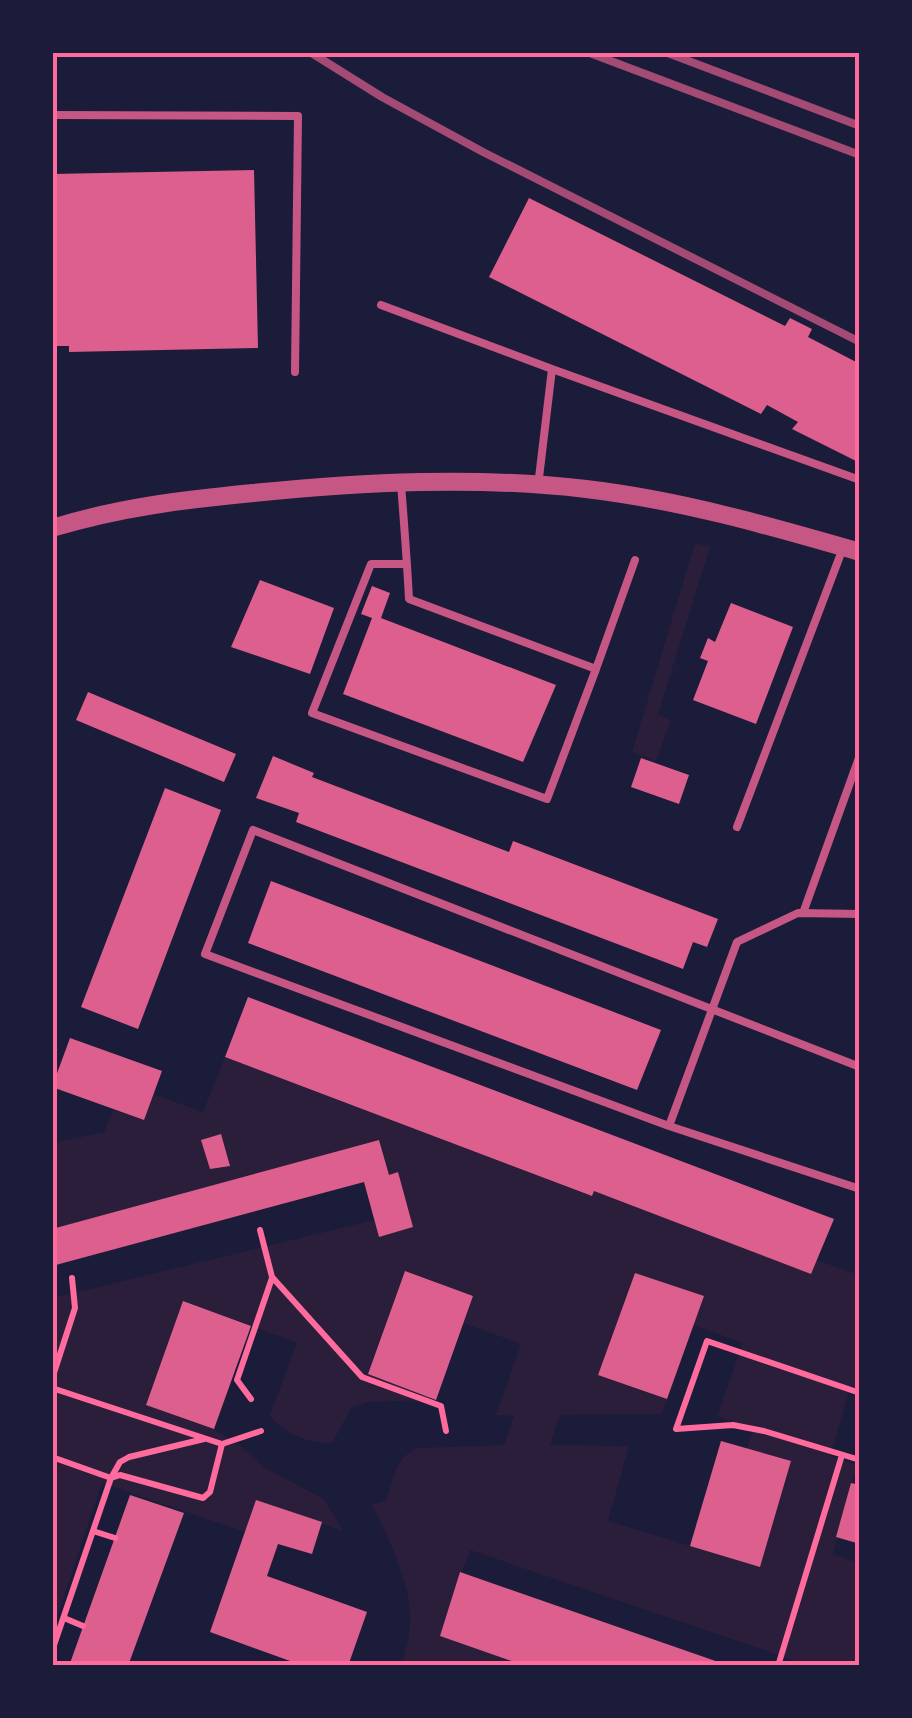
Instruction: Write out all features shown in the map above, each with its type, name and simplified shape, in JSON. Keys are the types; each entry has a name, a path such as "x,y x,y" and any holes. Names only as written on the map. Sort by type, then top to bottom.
{"street":[{"path":"52,528 180,499 308,487 538,486 587,489 680,504 851,550"}],"lane":[{"path":"52,115 298,116 294,372"},
{"path":"381,304 860,480"},
{"path":"538,486 552,369"},
{"path":"402,484 409,599 596,669"},
{"path":"737,826 851,550"},
{"path":"407,564 371,564 312,713 547,799 635,560"},
{"path":"802,913 860,754"},
{"path":"860,1067 253,830 205,954 669,1126 860,1190"},
{"path":"669,1126 737,942 802,913 860,914"}],"path":[{"path":"260,1230 272,1277 362,1377 441,1406 446,1431"},
{"path":"251,1399 235,1379 272,1277"},
{"path":"52,1379 75,1308 72,1278"},
{"path":"860,1393 707,1341 676,1428 733,1425 860,1460"},
{"path":"52,1388 222,1444 261,1431"},
{"path":"52,1651 111,1478 120,1462 206,1438"},
{"path":"52,1457 111,1478 120,1475 203,1498 210,1492 222,1444"},
{"path":"778,1666 842,1455"},
{"path":"93,1531 115,1538"},
{"path":"64,1618 83,1626"}],"shaded area":[{"path":"695,543 710,547 658,714 671,720 656,761 632,752"},
{"path":"225,1057 591,1196 594,1191 810,1273 816,1260 859,1275 859,1387 851,1385 830,1456 857,1465 833,1554 859,1563 859,1665 793,1665 794,1661 767,1651 470,1550 440,1636 526,1665 402,1665 410,1626 408,1597 372,1505 386,1500 399,1463 416,1448 504,1445 514,1416 496,1415 521,1344 464,1323 473,1296 405,1271 368,1373 436,1400 368,1402 352,1407 332,1443 298,1436 282,1428 270,1415 297,1343 184,1301 146,1404 214,1429 265,1468 324,1499 343,1531 289,1512 245,1532 102,1483 53,1629 53,1298 374,1220 379,1237 413,1227 397,1173 389,1175 379,1140 53,1229 53,1143 104,1132 113,1110 143,1120 153,1094 203,1112","holes":["635,1273 703,1296 693,1325 743,1343 717,1416 753,1428 747,1449 791,1462 760,1567 608,1521 629,1446 550,1445 560,1415 662,1414 667,1399 598,1375"]}],"building":[{"path":"254,170 258,348 69,352 69,346 52,346 52,174"},
{"path":"529,198 785,326 790,318 812,329 808,337 860,364 860,463 792,429 798,422 767,405 761,414 489,277"},
{"path":"260,580 334,608 310,674 231,647"},
{"path":"372,586 390,593 381,618 556,685 523,762 343,694 372,618 361,614"},
{"path":"731,603 793,627 756,724 693,700 708,661 700,658 708,638 715,642"},
{"path":"88,692 236,754 224,782 76,720"},
{"path":"273,756 314,773 312,777 509,852 513,841 718,919 707,947 693,942 683,969 296,822 299,813 256,798"},
{"path":"641,758 689,775 679,804 631,787"},
{"path":"165,788 221,810 138,1029 81,1007"},
{"path":"271,881 661,1030 637,1090 248,943"},
{"path":"248,997 834,1219 811,1274 225,1057"},
{"path":"70,1038 162,1071 144,1120 52,1087"},
{"path":"221,1134 230,1166 210,1169 201,1140"},
{"path":"379,1140 389,1175 398,1172 413,1227 379,1237 364,1182 52,1266 52,1229"},
{"path":"405,1271 473,1296 436,1400 368,1374"},
{"path":"635,1273 704,1296 667,1399 598,1375"},
{"path":"183,1301 251,1326 214,1429 146,1405"},
{"path":"721,1441 791,1461 760,1567 690,1546"},
{"path":"851,1483 860,1485 860,1544 836,1537"},
{"path":"130,1495 184,1513 128,1666 69,1666"},
{"path":"256,1500 322,1522 312,1554 278,1544 267,1576 367,1612 348,1666 304,1666 210,1632"},
{"path":"460,1572 727,1666 526,1666 440,1636"}],"railway":[{"path":"310,52 483,152 860,342"},
{"path":"587,52 860,155"},
{"path":"665,52 860,126"}]}
